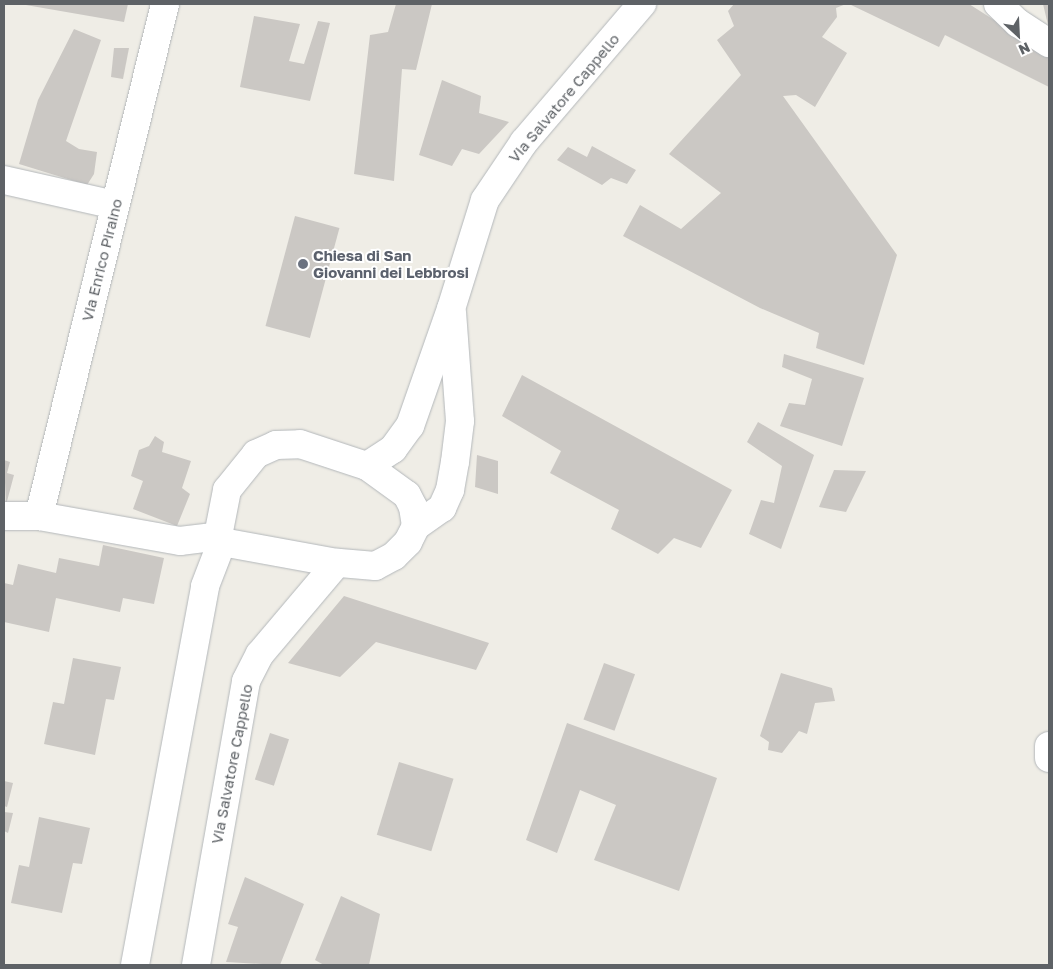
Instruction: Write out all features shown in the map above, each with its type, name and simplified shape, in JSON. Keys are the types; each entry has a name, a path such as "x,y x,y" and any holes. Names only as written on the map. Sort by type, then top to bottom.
{"street":[{"name":"Via Enrico Piraino","path":"39,516 165,4"},
{"name":"Via Salvatore Cappello","path":"367,466 392,449 410,426 451,309 485,200 524,142 642,4"},
{"path":"998,4 1018,23 1049,43"},
{"path":"4,180 115,205"},
{"name":"Via Salvatore Cappello","path":"416,526 442,508 450,490 455,462 460,421 451,309"},
{"path":"4,516 39,516 180,541 220,539 338,563 375,566 394,556 408,542 416,526 414,507 407,495 367,466 300,444 276,445 256,454 227,490 220,539 206,586 135,965"},
{"name":"Via Salvatore Cappello","path":"196,965 246,681 260,654 313,588 338,563"},
{"path":"1049,746 1049,758"}],"building":[{"path":"20,4 128,4 124,22"},
{"path":"396,4 432,4 416,70 402,69 394,181 354,174 370,35 388,32"},
{"path":"734,4 846,4 836,8 837,17 822,37 847,53 815,107 796,95 783,96 897,255 864,365 816,348 819,333 760,308 623,236 640,205 681,229 721,193 669,154 741,75 717,40 734,26 728,11"},
{"path":"849,4 969,4 1049,55 1049,87 945,35 939,47"},
{"path":"1043,4 1049,4 1049,26 1048,25"},
{"path":"254,16 300,24 289,61 304,64 318,21 330,23 310,101 240,87"},
{"path":"74,29 101,40 66,141 79,149 97,152 94,174 87,185 19,164 38,100"},
{"path":"114,48 129,48 123,79 111,77"},
{"path":"442,80 481,96 479,113 509,122 479,154 462,149 452,166 419,155"},
{"path":"592,146 636,170 627,184 611,178 602,185 557,160 568,147 587,157"},
{"name":"Chiesa di San Giovanni dei Lebbrosi","path":"295,216 339,228 310,338 265,326"},
{"path":"784,354 864,378 842,446 780,426 789,403 805,405 812,379 782,367"},
{"path":"522,375 732,490 701,548 674,538 658,554 611,529 619,510 550,473 561,451 502,416"},
{"path":"758,422 814,455 781,549 749,534 761,500 774,503 782,466 747,442"},
{"path":"155,436 164,442 162,452 191,461 182,488 190,494 177,526 133,509 143,481 131,476 139,450 149,446"},
{"path":"477,455 498,461 498,494 475,487"},
{"path":"4,460 10,462 7,473 14,475 6,505"},
{"path":"834,470 866,471 846,512 819,507"},
{"path":"103,545 164,558 154,604 123,598 120,612 56,598 49,632 4,622 4,583 13,585 18,564 56,573 59,558 99,566"},
{"path":"344,596 489,643 476,670 376,642 340,677 288,663"},
{"path":"73,658 121,667 114,700 106,699 95,755 44,744 53,702 64,704"},
{"path":"604,663 635,674 614,731 583,719"},
{"path":"781,673 832,688 835,701 815,703 807,734 799,731 782,753 768,750 769,742 760,736"},
{"path":"567,723 717,778 679,891 594,860 616,805 580,790 557,853 526,840"},
{"path":"270,733 289,739 274,786 255,780"},
{"path":"399,762 454,779 431,851 377,835"},
{"path":"4,781 13,783 7,807 4,806"},
{"path":"4,812 13,813 8,833 4,831"},
{"path":"39,817 90,828 82,864 73,863 62,913 11,903 19,865 29,867"},
{"path":"245,877 304,904 280,965 226,962 238,927 228,924"},
{"path":"341,896 380,914 369,965 324,965 315,960"}],"place":[{"name":"Chiesa di San Giovanni dei Lebbrosi","path":"303,264"}]}
